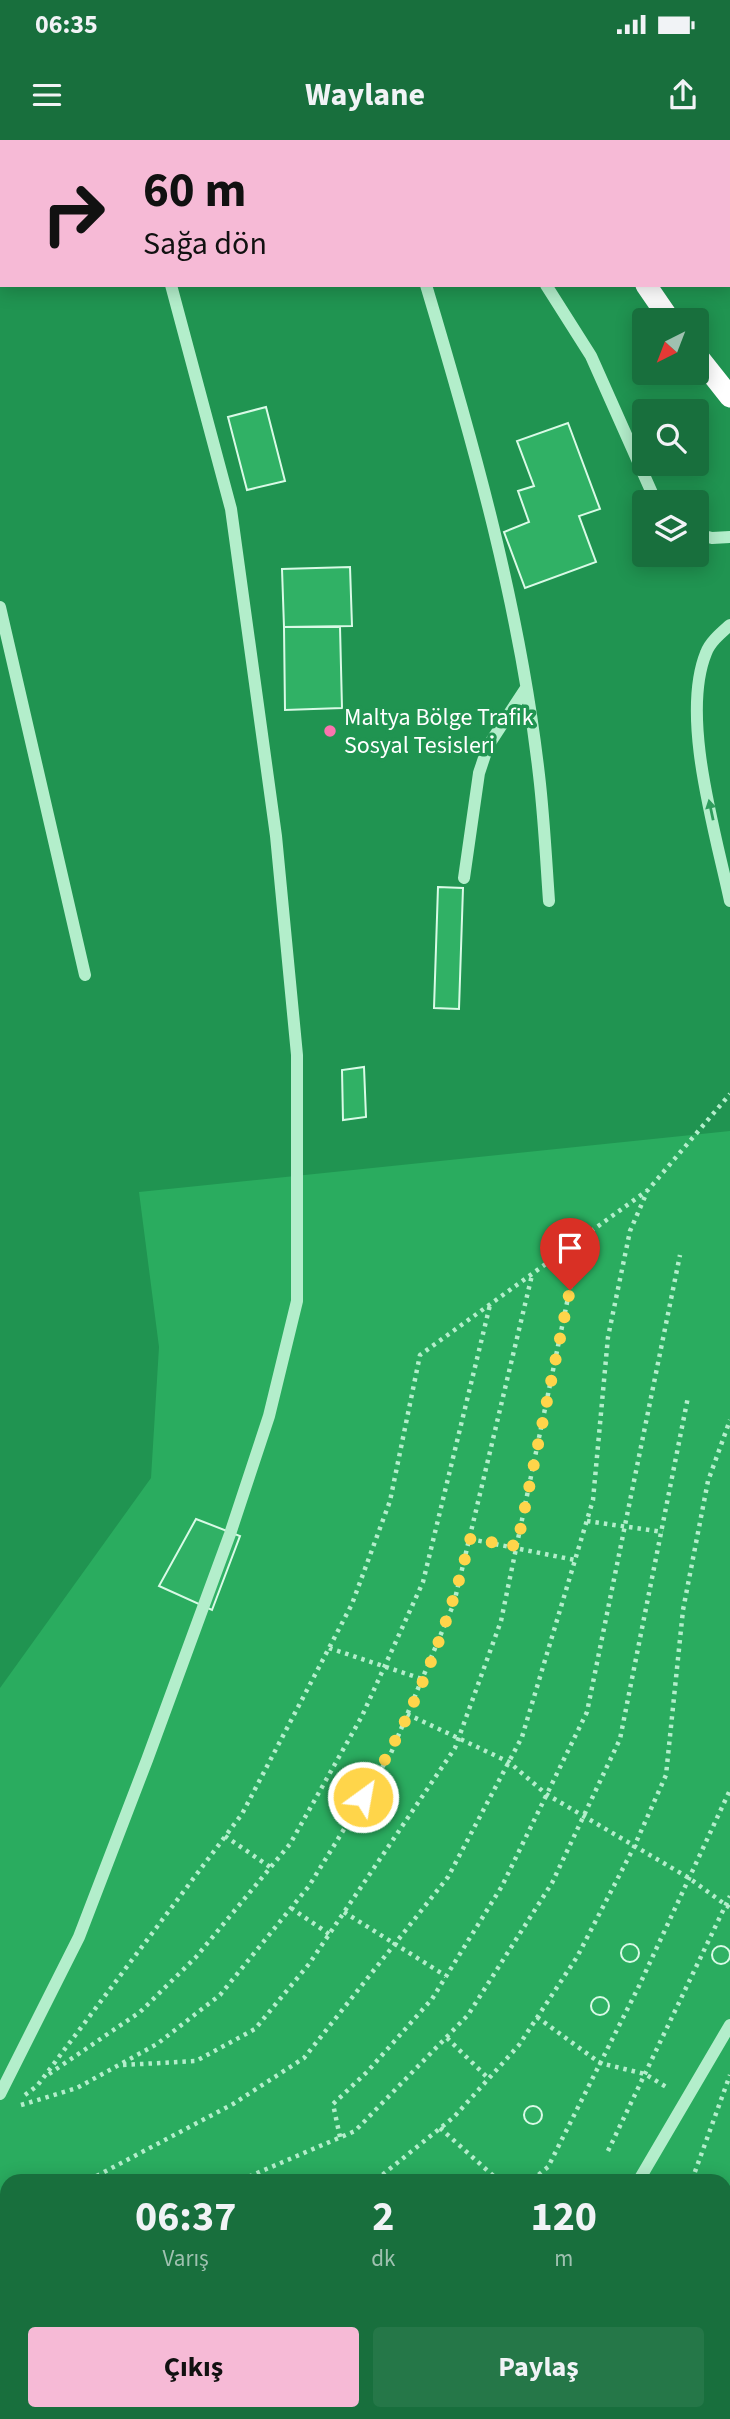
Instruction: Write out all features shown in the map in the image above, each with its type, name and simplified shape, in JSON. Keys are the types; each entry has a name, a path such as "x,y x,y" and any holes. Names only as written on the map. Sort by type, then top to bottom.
{"highway":[{"path":"647,287 662,308"},
{"path":"709,370 730,397"}],"street":[{"path":"0,2094 79,1937 147,1759 269,1416 297,1301 297,1055 275,836 231,509 172,287"},
{"path":"427,287 493,523 526,688 540,776 548,901"},
{"path":"547,287 591,356 651,490"},
{"path":"709,537 730,537"},
{"path":"0,607 85,975"},
{"path":"730,625 707,650 696,699 701,760 730,901"},
{"path":"464,878 479,773 488,746 526,688"},
{"path":"643,2174 730,2025"}],"path":[{"path":"43,2078 242,1814 352,1604 390,1501 420,1355 648,1190 730,1094"},
{"path":"100,2174 233,2104 304,2058 448,1877 522,1737 587,1521 593,1500 608,1337 630,1231 648,1190"},
{"path":"118,2066 196,2061 255,2029 309,1964 455,1748 501,1621 580,1239"},
{"path":"340,2137 333,2104 367,2072 424,2008 446,1976 502,1886 587,1712 680,1255"},
{"path":"491,1304 422,1582 362,1716 290,1843 196,1957 140,2012 43,2078 10,2108 77,2088 157,2044 220,1995 309,1886 391,1753 454,1604 532,1274"},
{"path":"255,2174 355,2131 468,2015 552,1883 620,1739 688,1397"},
{"path":"383,2174 440,2128 519,2045 577,1957 634,1847 666,1774 683,1610 708,1481 730,1421"},
{"path":"587,1521 663,1532"},
{"path":"470,1539 517,1546 575,1560"},
{"path":"329,1648 422,1679"},
{"path":"407,1714 509,1762 546,1794 582,1818 689,1878 728,1907"},
{"path":"539,2174 548,2167 600,2063 730,1790"},
{"path":"225,1836 270,1867"},
{"path":"608,2151 728,1907 730,1896"},
{"path":"291,1908 329,1934"},
{"path":"344,1912 446,1976"},
{"path":"537,2017 600,2063 645,2074 687,2099"},
{"path":"447,2037 489,2079"},
{"path":"694,2174 730,2074"},
{"path":"440,2128 491,2174"}],"green space":[{"path":"730,1131 730,2174 0,2174 0,1688 151,1478 159,1347 139,1192"}],"building":[{"path":"266,407 285,481 247,490 228,417"},
{"path":"568,423 600,509 579,516 596,562 525,588 504,532 529,522 518,491 534,486 517,441"},
{"path":"350,567 352,626 284,627 282,569"},
{"path":"284,627 340,627 342,708 285,710"},
{"path":"438,887 463,888 459,1009 434,1008"},
{"path":"364,1067 366,1117 343,1120 342,1070"},
{"path":"196,1519 240,1536 212,1610 159,1586"},
{"path":"630,1944 636,1947 639,1953 636,1959 630,1962 624,1959 621,1953 624,1947"},
{"path":"721,1946 727,1949 730,1955 727,1961 721,1964 715,1961 712,1955 715,1949"},
{"path":"600,1997 606,2000 609,2006 606,2012 600,2015 594,2012 591,2006 594,2000"},
{"path":"533,2106 539,2109 542,2115 539,2121 533,2124 527,2121 524,2115 527,2109"}],"place":[{"name":"Maltya Bölge Trafik Sosyal Tesisleri","path":"330,731"}],"route":[{"path":"363,1797 391,1753 454,1604 470,1539 517,1546 570,1290"}]}
